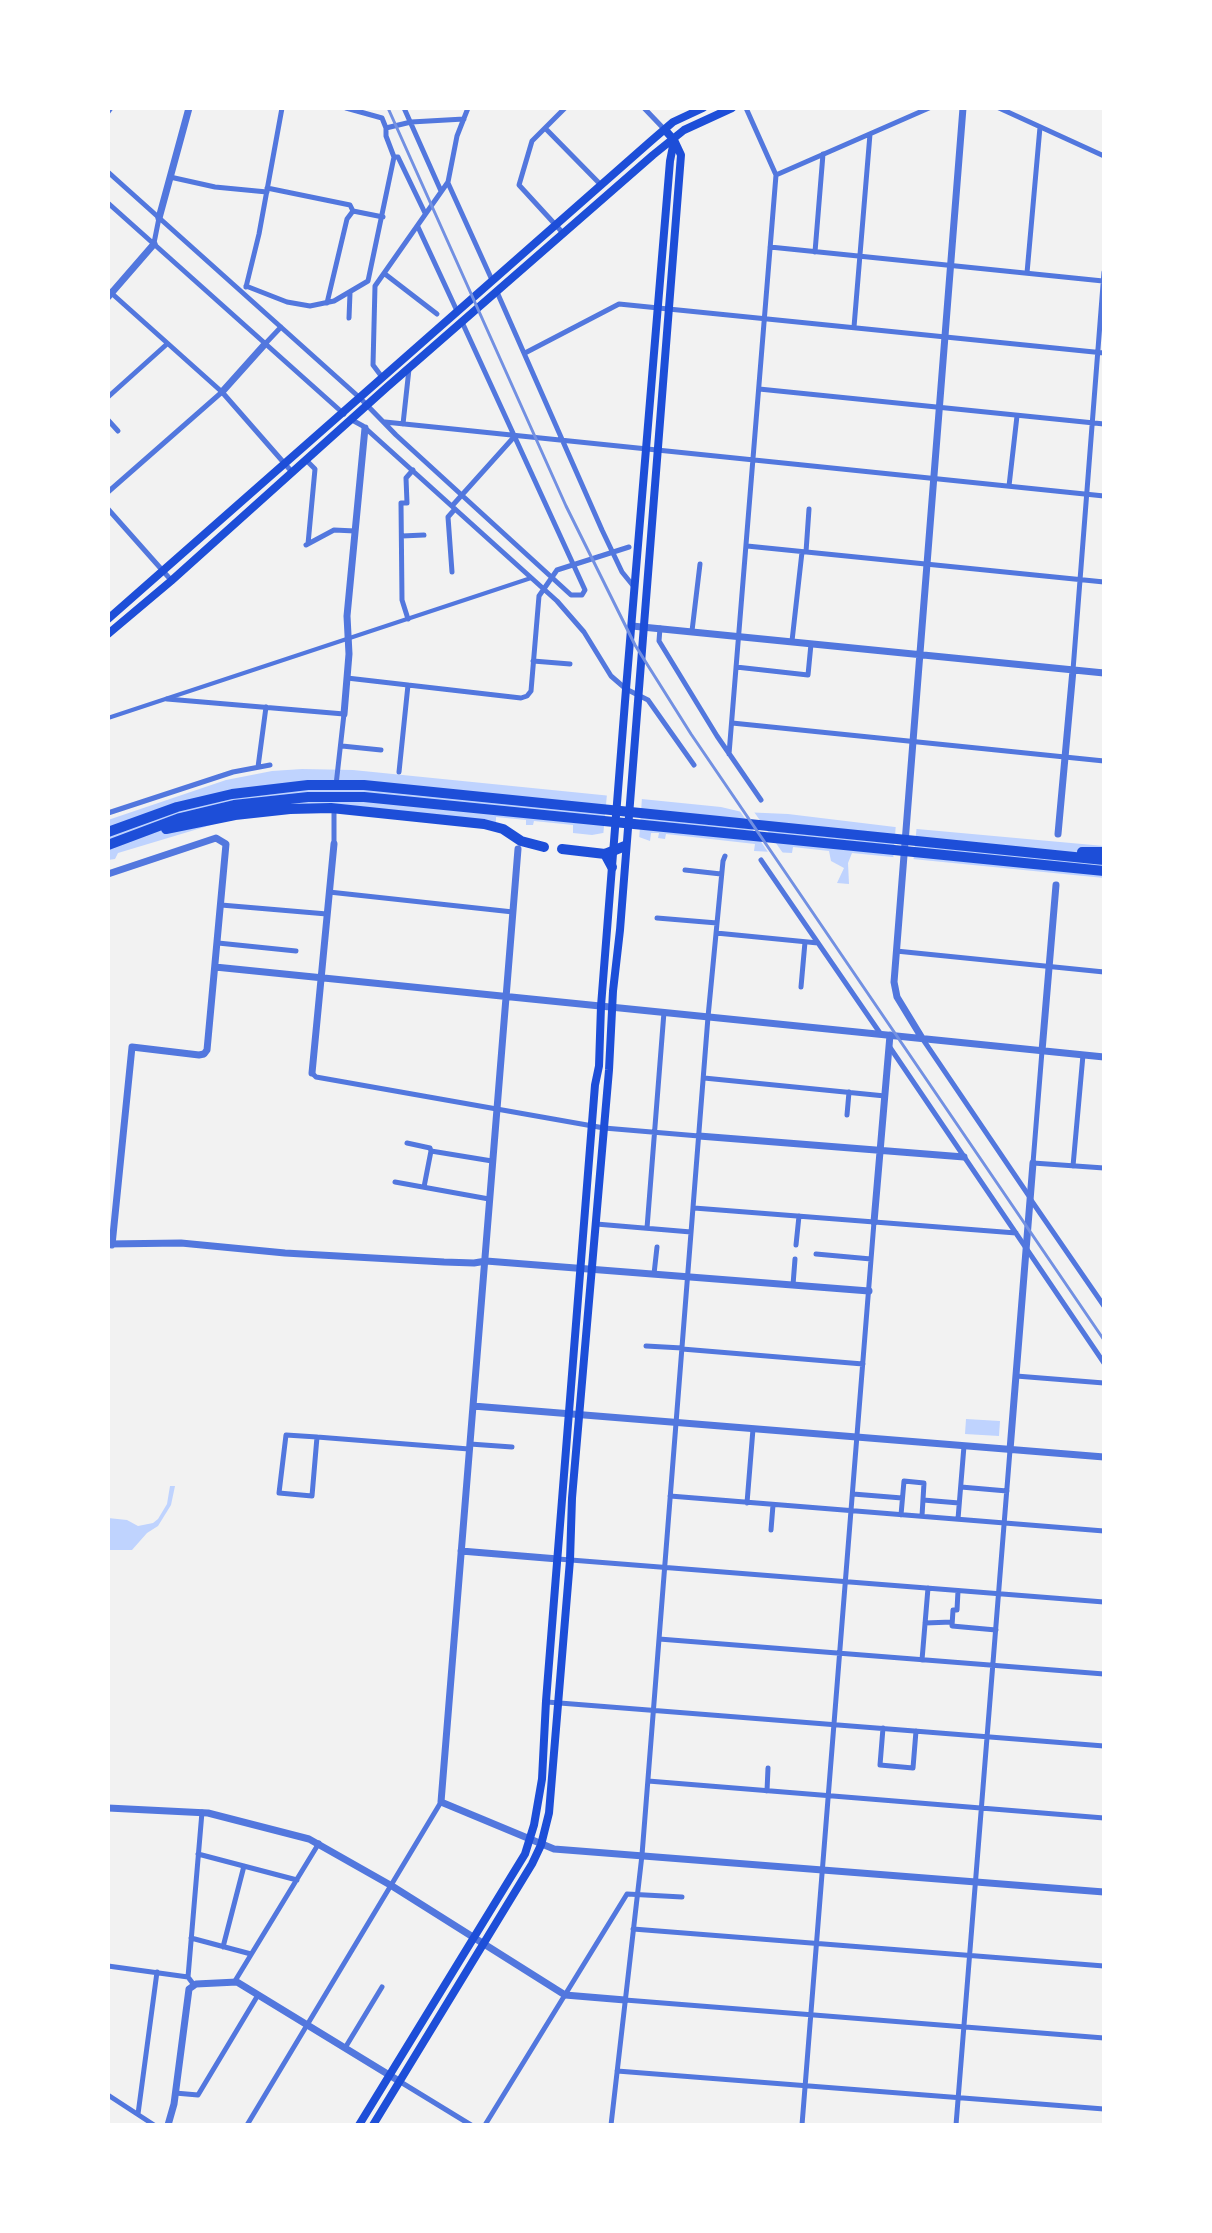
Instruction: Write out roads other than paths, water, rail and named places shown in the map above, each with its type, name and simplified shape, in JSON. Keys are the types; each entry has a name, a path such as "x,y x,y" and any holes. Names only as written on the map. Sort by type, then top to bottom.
{"highway":[{"path":"108,832 177,807 241,792 308,785 364,785 1104,860"},
{"path":"108,845 180,818 234,805 308,797 364,797 1104,871"},
{"path":"128,837 224,816 308,808 484,824 503,829 521,841 544,847"},
{"path":"562,849 615,849 612,867"},
{"path":"1036,853 1104,852"}],"main road":[{"path":"108,619 673,122 703,108"},
{"path":"108,634 684,130 732,108"},
{"path":"615,849 630,789 681,155 665,130"},
{"path":"373,2125 541,1845 549,1813 604,1128 612,1007 615,849 626,689 674,140"},
{"path":"359,2125 522,1859 530,1840 542,1779 612,867"}],"street":[{"path":"189,108 154,244 109,294 222,392 293,473"},
{"path":"244,295 282,108"},
{"path":"346,108 382,118"},
{"path":"246,286 300,306 327,303 368,281 394,157 378,108"},
{"path":"404,108 442,191"},
{"path":"382,377 373,365 375,286 448,182 457,136 468,108"},
{"path":"563,233 519,185 532,141 565,108"},
{"path":"644,108 665,130"},
{"path":"729,754 776,175 746,108"},
{"path":"776,175 929,108"},
{"path":"963,108 895,992 922,1038 1104,1306"},
{"path":"999,108 1104,156"},
{"path":"386,128 411,122 464,119"},
{"path":"1027,273 1040,127"},
{"path":"545,128 601,185"},
{"path":"854,327 870,134"},
{"path":"815,252 823,154"},
{"path":"394,157 398,157 426,214"},
{"path":"108,172 368,405 571,595 582,595 585,590 462,322"},
{"path":"170,177 215,187 267,190 350,205 353,211"},
{"path":"448,182 492,280"},
{"path":"108,203 544,589 584,632 611,676 626,689 648,700 694,765"},
{"path":"353,211 383,217"},
{"path":"327,303 347,219 353,211"},
{"path":"418,227 457,311"},
{"path":"770,247 1104,281"},
{"path":"1058,834 1092,423 1101,352 1104,272"},
{"path":"385,274 437,314"},
{"path":"368,281 375,286"},
{"path":"497,292 612,551 622,572 635,588"},
{"path":"349,318 350,293"},
{"path":"525,353 619,304 1101,352"},
{"path":"108,492 222,392 281,327"},
{"path":"108,397 167,344"},
{"path":"403,424 409,368"},
{"path":"759,389 1104,424"},
{"path":"1009,486 1017,416"},
{"path":"108,420 118,431"},
{"path":"384,422 1104,496"},
{"path":"365,428 347,616 347,678 333,817 334,844 312,1073 316,1077 604,1128 964,1157"},
{"path":"452,572 448,517 462,494 515,436"},
{"path":"307,461 315,469 307,544 334,530 355,531"},
{"path":"408,619 402,600 401,503 407,503 406,478 413,470"},
{"path":"108,509 171,581"},
{"path":"792,641 809,509"},
{"path":"402,536 424,535"},
{"path":"747,546 1104,582"},
{"path":"347,678 521,698 527,696 531,691 539,596 557,570 629,547"},
{"path":"692,631 700,564"},
{"path":"108,718 532,578"},
{"path":"632,626 1104,673"},
{"path":"660,628 659,641 761,800"},
{"path":"736,667 808,675 811,643"},
{"path":"533,661 570,664"},
{"path":"399,772 408,685"},
{"path":"167,699 344,714"},
{"path":"258,767 266,707"},
{"path":"732,723 1104,761"},
{"path":"342,746 381,750"},
{"path":"108,813 211,778 270,765"},
{"path":"108,874 219,839 225,842 227,849 208,1047 204,1054 132,1047 110,1244 181,1243 285,1253 466,1263 484,1261 869,1291"},
{"path":"247,2125 441,1802 518,849"},
{"path":"611,2125 642,1855 708,1017 725,856"},
{"path":"761,860 880,1034"},
{"path":"685,870 721,874"},
{"path":"956,2125 1056,885"},
{"path":"329,892 513,912"},
{"path":"221,905 327,914"},
{"path":"657,918 717,923"},
{"path":"716,933 818,943"},
{"path":"801,987 805,942"},
{"path":"218,943 296,951"},
{"path":"896,951 1104,972"},
{"path":"215,967 1104,1057"},
{"path":"647,1228 664,1012"},
{"path":"802,2125 890,1035"},
{"path":"889,1046 1104,1363"},
{"path":"1073,1166 1083,1055"},
{"path":"704,1078 885,1096"},
{"path":"847,1115 849,1092"},
{"path":"407,1143 430,1148 431,1151 492,1161"},
{"path":"424,1187 431,1151"},
{"path":"1033,1163 1104,1168"},
{"path":"395,1182 489,1199"},
{"path":"694,1208 1027,1234"},
{"path":"796,1245 799,1216"},
{"path":"596,1224 691,1232"},
{"path":"654,1274 657,1247"},
{"path":"816,1254 871,1259"},
{"path":"793,1285 795,1259"},
{"path":"646,1346 863,1364"},
{"path":"1016,1376 1104,1383"},
{"path":"473,1406 1104,1457"},
{"path":"747,1503 753,1429"},
{"path":"317,1437 312,1496 279,1493 286,1435 512,1447"},
{"path":"958,1519 964,1446"},
{"path":"901,1515 904,1481 924,1483 922,1516"},
{"path":"961,1487 1007,1491"},
{"path":"853,1494 902,1498"},
{"path":"670,1496 1104,1531"},
{"path":"923,1500 959,1503"},
{"path":"771,1530 773,1505"},
{"path":"461,1551 1104,1602"},
{"path":"922,1660 928,1588"},
{"path":"958,1591 952,1626 996,1630"},
{"path":"925,1623 952,1622"},
{"path":"659,1639 1104,1674"},
{"path":"546,1701 1104,1746"},
{"path":"883,1728 880,1765 913,1768 916,1731"},
{"path":"767,1791 768,1768"},
{"path":"648,1781 1104,1818"},
{"path":"441,1802 554,1849 1104,1892"},
{"path":"108,1808 202,1812 319,1843 565,1995 1104,2038"},
{"path":"194,1985 188,1977 202,1812"},
{"path":"235,1981 319,1843"},
{"path":"198,1854 297,1880"},
{"path":"223,1947 244,1866"},
{"path":"485,2125 627,1894 682,1897"},
{"path":"633,1929 1104,1966"},
{"path":"191,1938 251,1954"},
{"path":"108,1967 188,1977"},
{"path":"138,2114 157,1972"},
{"path":"168,2125 189,1989 194,1985 235,1981 471,2125"},
{"path":"345,2048 382,1987"},
{"path":"175,2093 198,2095 258,1995"},
{"path":"617,2071 1104,2109"},
{"path":"108,2095 154,2125"}],"water":[{"path":"302,769 353,770 721,807 742,812 1104,846 1104,878 852,853 848,863 849,884 837,883 844,868 831,861 829,851 793,847 792,853 754,851 755,844 666,834 665,839 658,838 659,833 651,833 650,841 603,833 573,833 573,825 534,821 533,825 526,825 526,820 496,817 496,824 271,807 118,853 115,859 108,860 108,820 226,780"},
{"path":"966,1419 1000,1421 999,1436 965,1434"},
{"path":"170,1486 175,1486 171,1505 158,1526 132,1550 108,1550 108,1518 127,1520 138,1526 153,1523 167,1504"}],"railway":[{"path":"388,108 566,506 635,645 691,734 1104,1340"}]}
